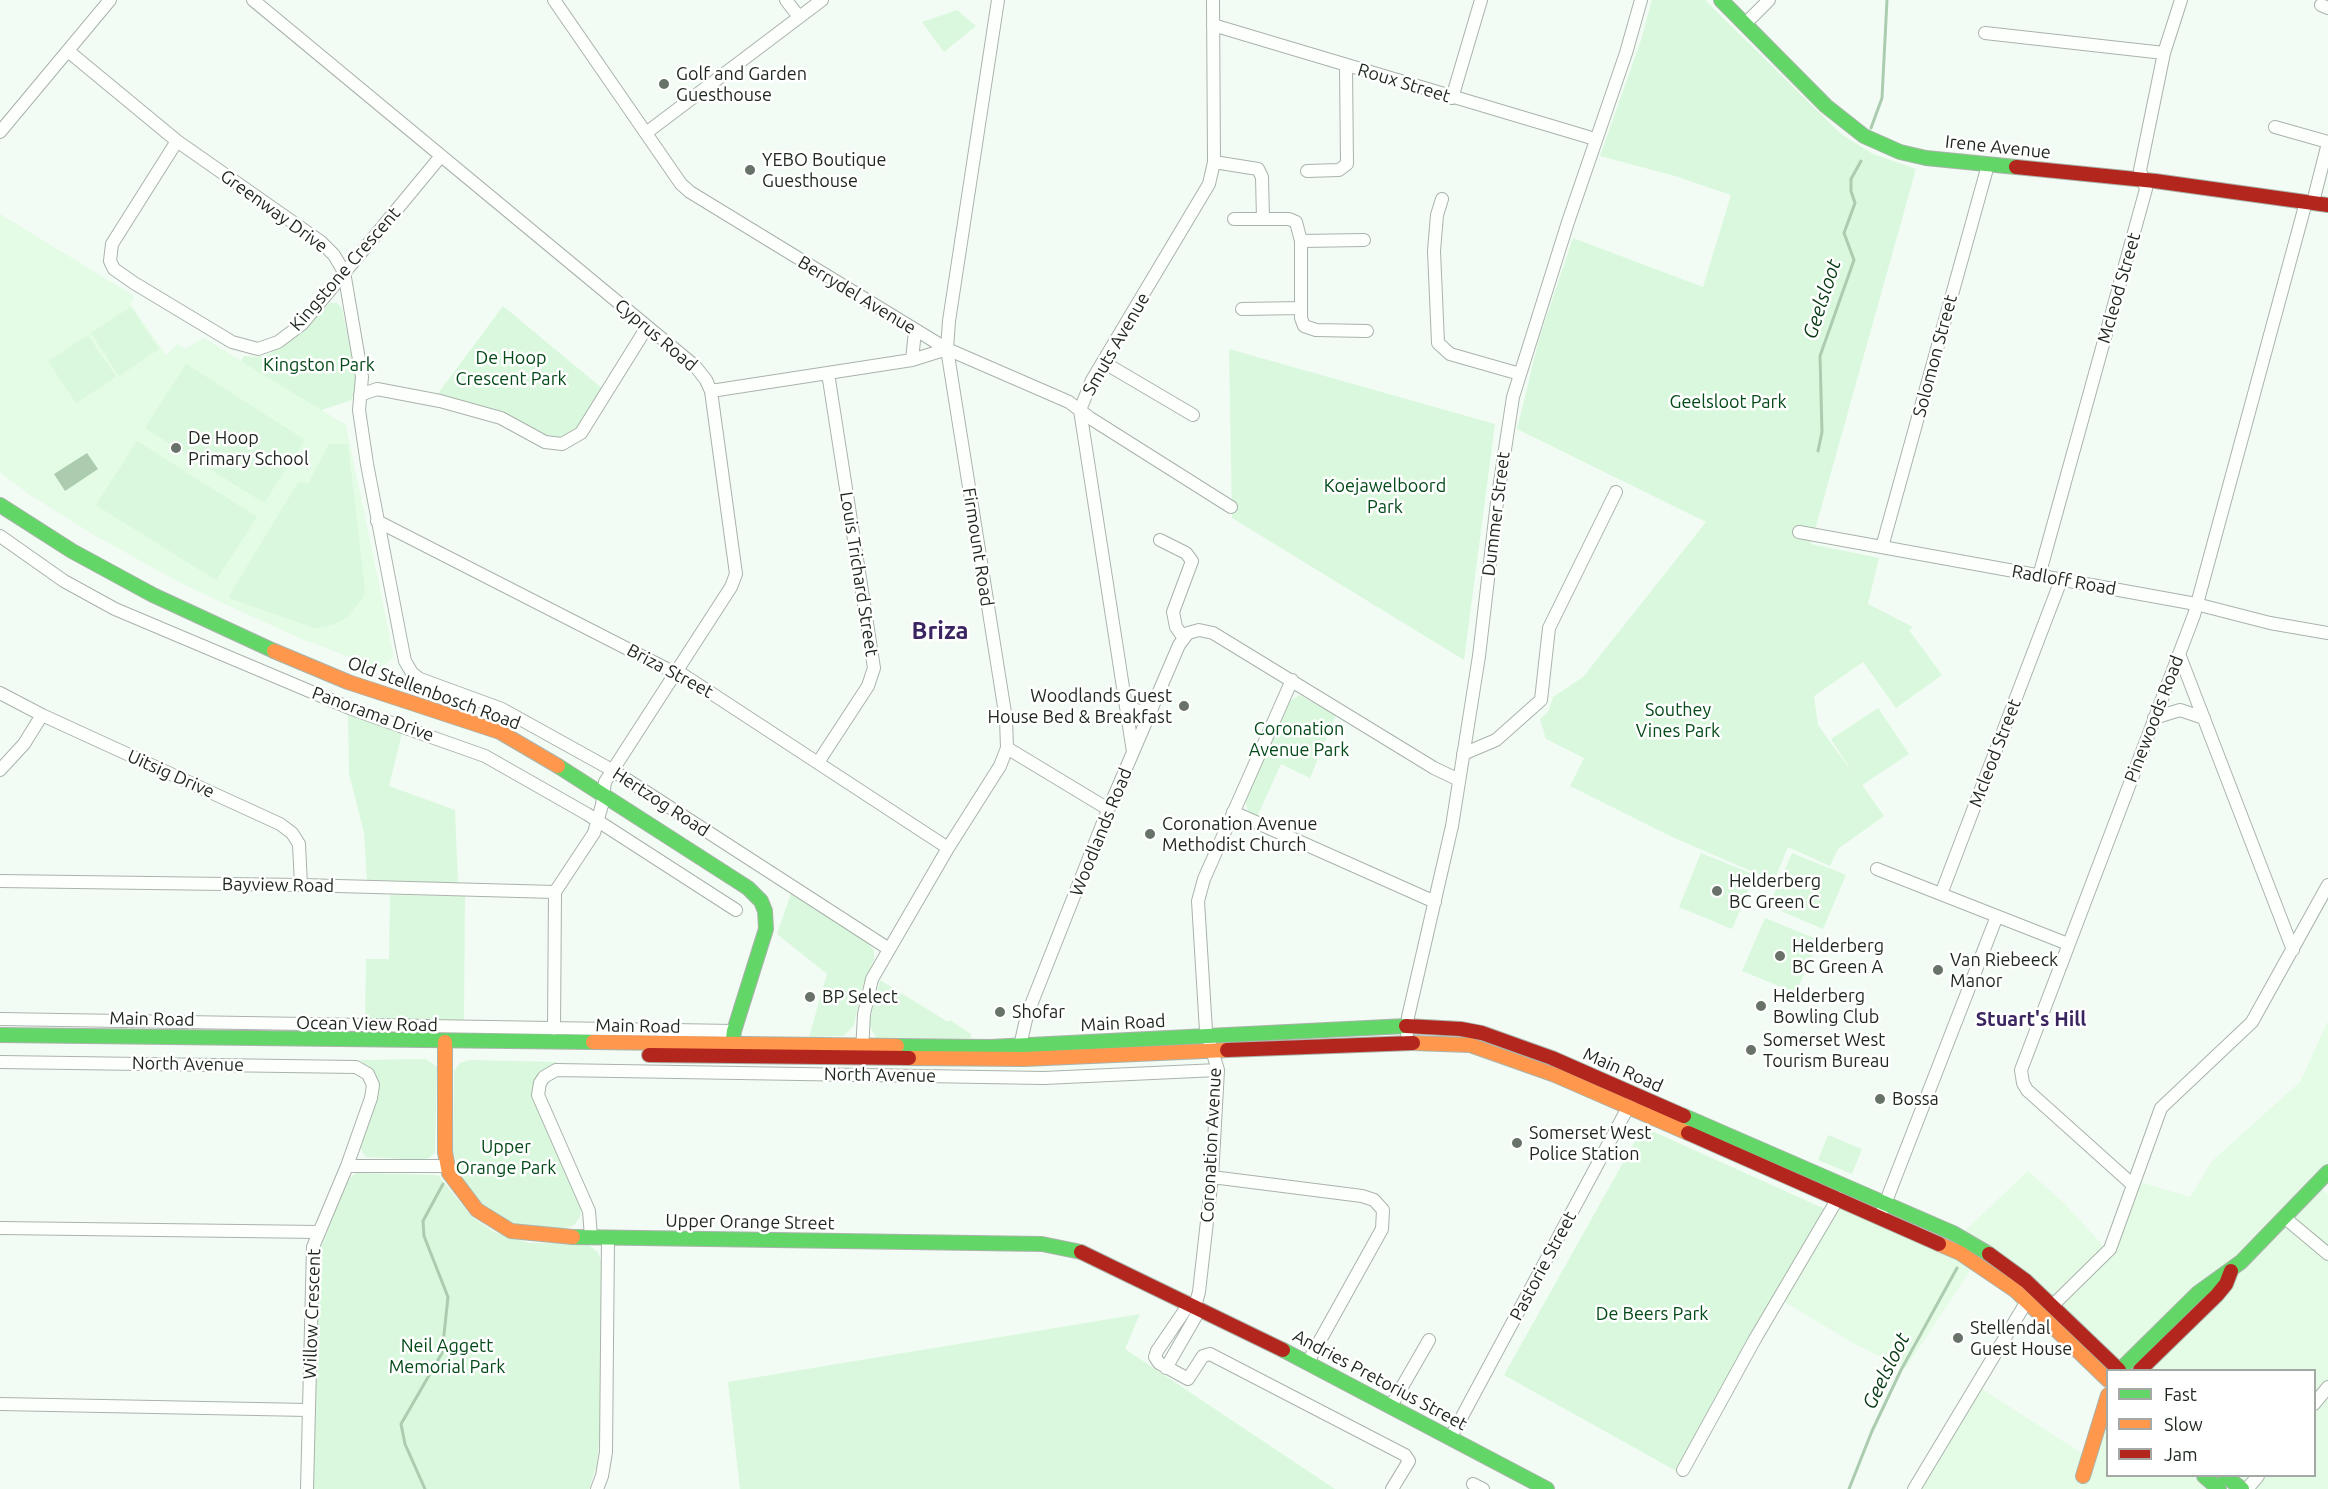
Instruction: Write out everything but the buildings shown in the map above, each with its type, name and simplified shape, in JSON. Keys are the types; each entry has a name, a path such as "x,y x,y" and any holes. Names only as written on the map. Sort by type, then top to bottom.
{"main road":[{"name":"Irene Avenue","path":"1721,0 1826,106 1864,136 1900,152 1926,158 1988,165 2143,179 2328,205"},
{"name":"Old Stellenbosch Road","path":"0,505 72,551 153,595 252,642 348,682 500,732 537,752 748,888 760,901 765,911 766,929 732,1045"},
{"name":"Main Road","path":"0,1046 732,1045 1024,1059 1407,1026 1482,1033 1552,1058 1632,1101 1960,1253 1998,1277 2027,1301 2106,1378"},
{"name":"Main Road","path":"0,1035 446,1046"},
{"name":"Main Road","path":"862,1053 1020,1046 1407,1041 1451,1042 1487,1049 1632,1101 1886,1202 1953,1233 1996,1258 2052,1306 2117,1369"},
{"name":"Upper Orange Street","path":"446,1046 447,1166 453,1181 467,1200 484,1217 503,1228 530,1236 1063,1247 1101,1259 1195,1306"},
{"path":"2121,1369 2198,1293 2231,1271 2328,1172"},
{"path":"2142,1369 2217,1295 2226,1284 2231,1271"},
{"name":"Andries Pretorius Street","path":"1195,1306 1308,1362 1547,1489"},
{"path":"2083,1476 2106,1401"},
{"path":"2076,1489 2097,1457 2106,1436"},
{"path":"2205,1477 2219,1489"},
{"path":"2226,1477 2242,1489"}],"street":[{"path":"0,132 110,0"},
{"name":"Cyprus Road","path":"253,0 695,366 711,391 736,574 731,587 604,784 594,833 555,892"},
{"name":"Berrydel Avenue","path":"554,0 681,184 690,192 947,349 1059,397 1231,507"},
{"path":"786,0 799,17"},
{"path":"646,133 822,0"},
{"name":"Firmount Road","path":"862,1053 864,1014 872,979 948,848 1000,766 1007,748 1006,719 947,349 949,321 998,0"},
{"name":"Smuts Avenue","path":"1134,752 1080,410 1085,394 1103,362 1203,197 1214,162 1213,0"},
{"path":"1452,98 1481,0"},
{"name":"Dummer Street","path":"1407,1041 1407,1026 1459,780 1479,656 1507,431 1520,374 1595,139 1626,53 1641,0"},
{"path":"1745,24 1769,0"},
{"name":"Mcleod Street","path":"2039,576 2146,189 2140,170 2164,53 2181,0"},
{"name":"Roux Street","path":"1213,25 1595,139"},
{"path":"1985,33 2164,53"},
{"name":"Greenway Drive","path":"68,51 177,141 321,242 334,255 344,272 362,377 360,422 377,521 405,661 408,669 420,679"},
{"path":"1307,171 1339,170 1347,164 1346,65"},
{"path":"2275,127 2328,142"},
{"name":"Kingstone Crescent","path":"177,141 109,250 111,265 121,274 232,342 258,349 278,342 302,324 441,156"},
{"name":"Pinewoods Road","path":"2133,1185 2027,1090 2021,1079 2020,1070 2196,604 2328,142"},
{"path":"1214,162 1258,169 1262,177 1263,219"},
{"name":"Solomon Street","path":"1882,547 1988,165"},
{"path":"1442,199 1437,215 1434,251 1438,343 1450,354 1520,374"},
{"path":"1234,219 1293,220 1299,226 1301,241 1302,322 1309,329 1367,331"},
{"path":"1301,241 1364,240"},
{"path":"1242,309 1301,308"},
{"path":"360,395 377,389 440,401 501,418 546,442 562,444 582,433 647,327"},
{"path":"912,360 915,331"},
{"path":"711,391 912,360 947,349"},
{"path":"1103,362 1193,415"},
{"name":"Louis Trichard Street","path":"819,761 868,686 874,668 828,373"},
{"path":"1463,754 1496,740 1541,700 1549,628 1616,492"},
{"name":"Briza Street","path":"377,521 675,672 819,761 948,848"},
{"name":"Radloff Road","path":"1799,532 2196,604 2270,623 2328,633"},
{"name":"Panorama Drive","path":"0,536 57,576 115,609 352,709 473,751 597,820 736,910"},
{"path":"1160,540 1186,553 1192,561 1173,612 1176,627 1184,638 1199,630 1213,633 1434,768 1459,780"},
{"name":"Mcleod Street","path":"1941,894 2061,579"},
{"name":"Woodlands Road","path":"1020,1046 1027,1015 1108,809 1184,638"},
{"path":"2179,654 2293,950"},
{"name":"Hertzog Road","path":"420,679 502,708 612,770 889,949"},
{"name":"Coronation Avenue","path":"1195,1306 1199,1292 1212,1177 1218,1070 1209,1043 1198,900 1233,812 1292,680"},
{"name":"Uitsig Drive","path":"0,693 42,715 280,824 292,833 299,844 301,885"},
{"path":"1125,701 1137,711 1152,710"},
{"path":"2154,718 2180,710 2204,718"},
{"path":"0,770 24,744 42,715"},
{"path":"1007,748 1108,809"},
{"path":"1233,812 1435,902"},
{"path":"1877,869 2068,944"},
{"name":"Bayview Road","path":"0,881 301,885 555,892"},
{"path":"2052,1306 2110,1249 2161,1108 2252,1022 2328,885"},
{"path":"554,1029 555,892"},
{"path":"1880,1216 1997,916"},
{"name":"Ocean View Road","path":"0,1019 554,1029 732,1045"},
{"name":"North Avenue","path":"0,1062 356,1067 365,1071 372,1079"},
{"name":"North Avenue","path":"591,1237 589,1211 538,1095 540,1083 544,1077 556,1070 1044,1078 1218,1070"},
{"name":"Willow Crescent","path":"307,1489 313,1247 347,1166 371,1098 372,1079"},
{"name":"Pastorie Street","path":"1451,1437 1632,1101"},
{"path":"347,1166 447,1166"},
{"path":"1212,1177 1362,1196 1374,1200 1383,1210 1382,1229 1308,1362"},
{"path":"1683,1470 1755,1339 1838,1198"},
{"path":"2285,1218 2328,1254"},
{"path":"0,1228 319,1232"},
{"path":"597,1489 604,1468 606,1452 608,1238"},
{"path":"1914,1489 2027,1301"},
{"path":"1195,1306 1169,1334 1155,1357 1166,1368 1188,1379 1203,1356 1210,1354 1405,1455 1409,1461 1392,1489"},
{"path":"1166,1368 1182,1341 1195,1306"},
{"path":"1391,1406 1429,1340"},
{"path":"2316,1402 2328,1387"},
{"path":"0,1404 308,1410"},
{"path":"2247,1489 2257,1477"}],"shaded area":[{"name":"De Hoop Primary School","path":"0,214 134,296 131,305 166,355 177,344 185,349 204,338 346,425 394,657 380,668 304,640 229,606 177,581 94,535 27,493 0,472"},
{"path":"87,453 98,469 65,491 54,474"},
{"path":"2328,1021 2328,1163 2317,1185 2328,1195 2328,1489 1913,1489 1976,1385 2089,1458 2106,1400 2106,1477 2316,1477 2316,1369 2107,1369 1979,1257 1905,1369 1853,1343 1778,1298 1842,1192 1953,1242 2028,1171 2064,1203 2113,1256 2140,1182 2190,1197 2212,1161 2300,1082"}],"green space":[{"path":"1652,0 1705,0 1841,134 1873,154 1916,169 1811,544 1879,558 1868,604 1913,627 1909,630 1942,675 1896,708 1863,662 1814,696 1818,725 1854,775 1831,739 1878,708 1909,754 1862,785 1884,816 1838,849 1830,866 1788,847 1774,881 1670,836 1570,786 1584,758 1546,739 1540,719 1548,712 1553,697 1583,677 1706,522 1517,429 1539,339 1573,238 1703,287 1731,195 1675,176 1600,156 1641,40"},
{"path":"957,10 976,26 944,52 922,22"},
{"name":"Kingston Park","path":"330,303 337,303 342,308 356,379 352,400 321,410 241,361 244,356 256,357 269,354 296,336"},
{"name":"De Hoop Crescent Park","path":"503,306 603,389 578,429 561,439 546,437 499,410 437,395"},
{"path":"131,307 144,327 143,330 145,329 159,349 119,376 106,356 106,352 104,353 91,333"},
{"path":"88,335 101,358 103,357 116,377 76,403 48,361"},
{"name":"Koejawelboord Park","path":"1229,349 1495,424 1464,660 1232,518"},
{"path":"186,364 305,440 264,503 145,428"},
{"path":"137,441 257,517 216,580 96,505"},
{"path":"329,444 348,444 365,590 363,598 347,617 335,624 314,628 229,598 229,596 299,481 308,484"},
{"name":"Coronation Avenue Park","path":"1299,695 1336,715 1310,778 1281,764 1257,817 1248,811 1245,800 1290,701"},
{"path":"348,715 402,733 389,786 455,810 458,883 367,880 364,832 349,774"},
{"name":"Helderberg BC Green C","path":"1701,853 1755,875 1732,929 1679,907"},
{"path":"1792,853 1846,875 1823,929 1769,906"},
{"path":"791,893 868,943 874,951 874,959 861,991 854,1025 844,1036 809,1037 827,974 777,934"},
{"path":"390,895 465,896 464,1021 365,1019 366,959 389,959"},
{"name":"Helderberg BC Green A","path":"1765,918 1819,940 1796,993 1742,971"},
{"path":"880,980 948,1022 950,1020 971,1034 971,1038 876,1038 869,1024"},
{"name":"Upper Orange Park","path":"426,1059 437,1067 435,1153 421,1160 366,1157 361,1150 360,1142 378,1097 379,1085 375,1073 360,1060"},
{"name":"Upper Orange Park","path":"469,1060 557,1062 557,1065 546,1069 537,1077 581,1208 580,1217 574,1225 564,1229 521,1227 491,1214 463,1182 453,1151 454,1071 460,1063"},
{"name":"De Beers Park","path":"1643,1127 1825,1209 1678,1472 1504,1375"},
{"path":"1828,1135 1862,1149 1852,1174 1818,1160"},
{"name":"Neil Aggett Memorial Park","path":"356,1173 438,1175 472,1217 494,1232 529,1243 587,1244 598,1252 601,1261 601,1421 597,1464 589,1489 312,1489 316,1261 347,1180"},
{"path":"1140,1314 1125,1349 1335,1489 740,1489 728,1382"}],"waterway":[{"name":"Geelsloot","path":"1871,128 1882,98 1887,0"},
{"name":"Geelsloot","path":"1818,451 1822,432 1820,356 1854,260 1844,233 1855,203 1851,191 1851,179 1861,161"},
{"path":"425,1489 405,1444 401,1424 442,1353 448,1297 424,1236 423,1221 443,1184"},
{"name":"Geelsloot","path":"1849,1489 1872,1431 1901,1370 1957,1268"}],"traffic: fast":[{"path":"1721,0 1826,106 1864,136 1900,152 1926,158 2016,167"},
{"path":"0,505 72,551 153,595 274,651"},
{"path":"558,766 748,888 761,901 765,911 766,929 734,1031 731,1054"},
{"path":"897,1046 990,1047 1406,1026"},
{"path":"0,1035 593,1042"},
{"path":"1684,1116 1953,1233 1989,1254"},
{"path":"2121,1369 2198,1293 2241,1262 2328,1172"},
{"path":"573,1237 1042,1244 1081,1252"},
{"path":"1283,1350 1547,1489"},
{"path":"2205,1477 2219,1489"},
{"path":"2226,1477 2242,1489"}],"traffic: slow":[{"path":"274,651 348,682 500,732 558,766"},
{"path":"445,1042 445,1152 449,1173 477,1210 511,1231 573,1237"},
{"path":"593,1042 897,1046"},
{"path":"1413,1043 1470,1045 1555,1075 1688,1133"},
{"path":"909,1058 1024,1059 1227,1050"},
{"path":"1939,1244 1960,1253 2016,1291 2106,1378"},
{"path":"2083,1476 2106,1401"}],"traffic: jam":[{"path":"2016,167 2155,181 2328,205"},
{"path":"1406,1026 1461,1029 1482,1033 1552,1058 1684,1116"},
{"path":"1227,1050 1413,1043"},
{"path":"649,1055 909,1058"},
{"path":"1688,1133 1939,1244"},
{"path":"1081,1252 1283,1350"},
{"path":"1989,1254 2026,1281 2118,1369"},
{"path":"2141,1369 2217,1295 2226,1284 2231,1271"}],"place":[{"name":"Golf and Garden Guesthouse","path":"664,84"},
{"name":"YEBO Boutique Guesthouse","path":"750,170"},
{"name":"De Hoop Primary School","path":"176,448"},
{"name":"Woodlands Guest House Bed & Breakfast","path":"1184,706"},
{"name":"Coronation Avenue Methodist Church","path":"1150,834"},
{"name":"Helderberg BC Green C","path":"1717,891"},
{"name":"Helderberg BC Green A","path":"1780,956"},
{"name":"Van Riebeeck Manor","path":"1938,970"},
{"name":"BP Select","path":"810,997"},
{"name":"Helderberg Bowling Club","path":"1761,1006"},
{"name":"Shofar","path":"1000,1012"},
{"name":"Somerset West Tourism Bureau","path":"1751,1050"},
{"name":"Bossa","path":"1880,1099"},
{"name":"Somerset West Police Station","path":"1517,1143"},
{"name":"Stellendal Guest House","path":"1958,1338"}],"district":[{"name":"Briza","path":"940,631"},
{"name":"Stuart's Hill","path":"2031,1019"}],"park label":[{"name":"Geelsloot Park","path":"1728,402"},
{"name":"Southey Vines Park","path":"1678,720"}]}
